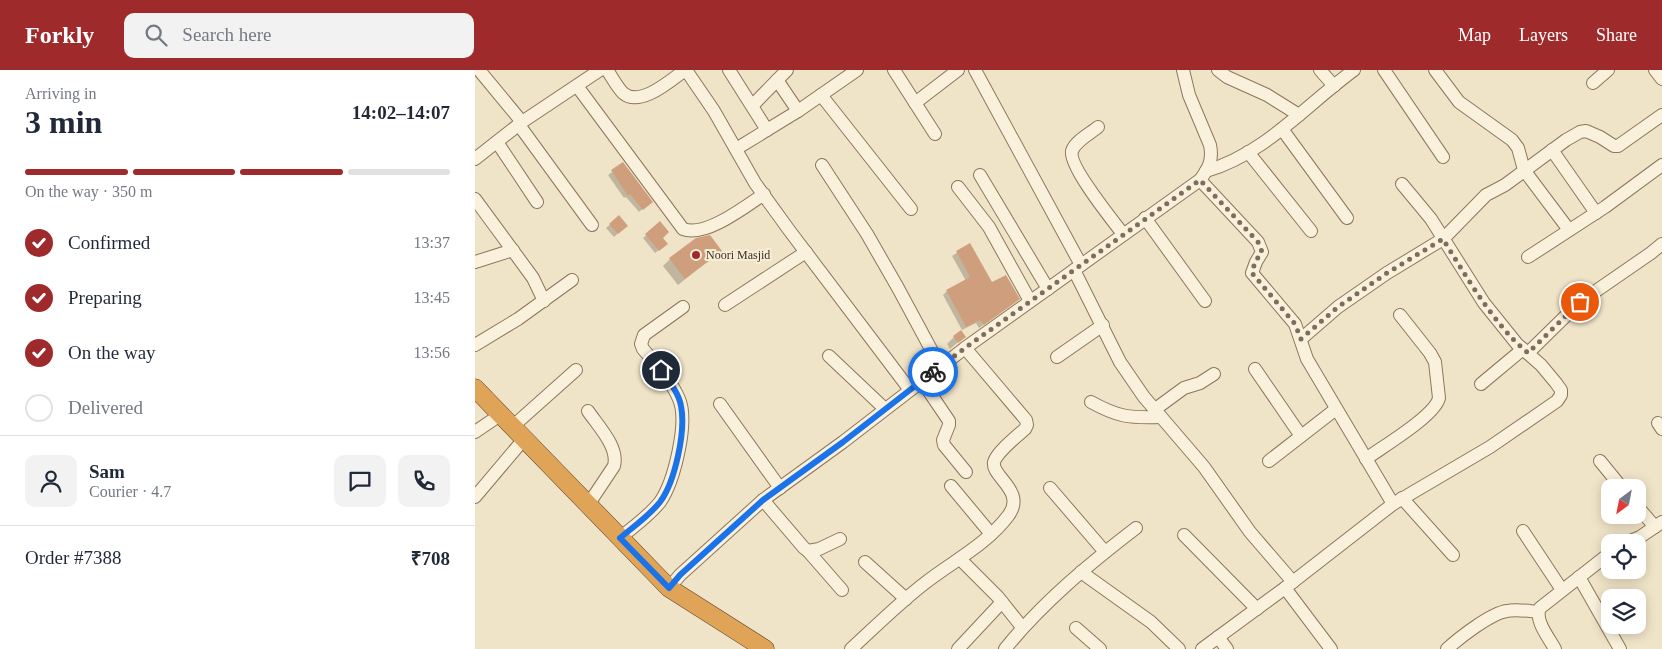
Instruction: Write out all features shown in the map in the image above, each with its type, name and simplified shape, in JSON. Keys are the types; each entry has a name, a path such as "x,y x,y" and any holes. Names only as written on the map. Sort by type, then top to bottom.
{"highway":[{"path":"475,388 669,588 765,649"}],"street":[{"path":"479,70 521,124 592,225"},
{"path":"607,70 622,92 636,98 656,90 685,70 703,94 764,194 910,390"},
{"path":"729,70 767,130"},
{"path":"752,106 787,70"},
{"path":"736,149 798,111 857,70"},
{"path":"893,70 935,134"},
{"path":"915,103 958,70"},
{"path":"975,70 1078,268 1120,362 1144,397 1204,466 1289,585 1331,649"},
{"path":"1183,70 1189,95 1212,153 1211,161 1203,176"},
{"path":"1218,70 1227,77 1267,95 1299,115"},
{"path":"1320,70 1334,86"},
{"path":"669,588 680,575 763,500 940,366 1203,176 1248,152 1282,129 1354,70"},
{"path":"1384,70 1443,157"},
{"path":"1435,70 1459,102 1512,140 1518,148 1524,170 1569,230"},
{"path":"1593,83 1608,70"},
{"path":"1655,70 1662,79"},
{"path":"475,159 595,71"},
{"path":"777,80 798,111"},
{"path":"577,86 683,229 688,231 718,223 764,194"},
{"path":"821,95 911,209"},
{"path":"1301,339 1338,307 1387,273 1443,239 1481,200 1580,132 1592,132 1614,146 1619,146 1662,114"},
{"path":"1098,127 1073,148 1072,157 1088,188 1123,234"},
{"path":"1282,129 1347,218"},
{"path":"497,142 537,202"},
{"path":"1552,150 1596,213"},
{"path":"1248,152 1311,231"},
{"path":"821,165 867,234 940,366"},
{"path":"1528,257 1596,213 1662,165"},
{"path":"980,175 1048,289"},
{"path":"1203,176 1258,242 1262,252 1255,262 1252,273 1295,324 1307,359 1365,459 1397,501 1453,554"},
{"path":"1202,649 1289,585 1397,501 1490,447 1557,401 1561,395 1561,390 1541,365 1525,351 1485,303 1431,219 1401,184"},
{"path":"958,187 989,227 1030,301"},
{"path":"475,199 533,278 544,301"},
{"path":"1145,218 1205,301"},
{"path":"1481,384 1525,351 1580,302 1662,244"},
{"path":"475,262 513,250"},
{"path":"725,305 807,252"},
{"path":"475,345 508,326 572,280"},
{"path":"620,538 661,500 669,484 678,451 682,416 681,406 671,384 641,344 645,335 683,307"},
{"path":"1365,459 1427,415 1439,398 1435,362 1430,352 1400,315"},
{"path":"1057,358 1103,324"},
{"path":"851,649 926,582 960,559 991,534 1009,515 1013,503 1010,489 995,469 994,464 995,459 1002,451 1025,429 1027,425 1026,420 965,348"},
{"path":"829,356 885,409"},
{"path":"475,497 512,427 576,370"},
{"path":"1255,370 1301,436"},
{"path":"1091,402 1107,411 1129,418 1157,413 1184,388 1214,374"},
{"path":"921,381 949,421 943,440 944,445 966,472"},
{"path":"720,404 780,488"},
{"path":"1269,461 1336,409"},
{"path":"588,411 608,441 616,460 615,466 588,505"},
{"path":"475,432 512,427"},
{"path":"1600,461 1615,479"},
{"path":"951,486 991,534"},
{"path":"1050,488 1105,552"},
{"path":"763,500 842,590"},
{"path":"1641,534 1658,524 1646,514"},
{"path":"1005,649 1022,627 1081,572 1136,528"},
{"path":"1523,532 1562,590"},
{"path":"1184,535 1257,609"},
{"path":"809,551 819,549 840,539"},
{"path":"960,559 1002,602 1022,627"},
{"path":"1555,649 1542,625 1538,612 1540,608 1601,560"},
{"path":"865,562 906,599"},
{"path":"1081,572 1151,622 1179,649"},
{"path":"1579,577 1620,649"},
{"path":"958,649 1002,602"},
{"path":"1447,649 1470,631 1507,610 1538,612"},
{"path":"1076,628 1101,649"},
{"path":"1218,637 1227,649"}],"building":[{"path":"623,162 653,202 643,210 630,194 628,196 611,170"},
{"path":"619,215 628,226 618,234 609,224"},
{"path":"660,221 669,232 663,238 668,244 659,251 645,234"},
{"name":"Noori Masjid","path":"710,235 722,251 685,279 669,258 696,238"},
{"path":"970,243 992,282 1006,275 1020,299 984,325 980,320 966,327 946,290 970,277 956,251"},
{"path":"961,330 966,337 958,343 953,336"}],"way so far":[{"path":"933,372 1200,180 1258,242 1262,252 1255,262 1252,273 1295,324 1301,339 1338,307 1387,273 1443,239 1485,303 1517,344 1528,353 1580,302"}],"place":[{"name":"Noori Masjid","path":"696,255"}],"route":[{"path":"661,370 679,398 681,406 682,416 678,451 669,484 661,500 620,538 669,588 680,575 763,500 843,442 933,372"}]}
